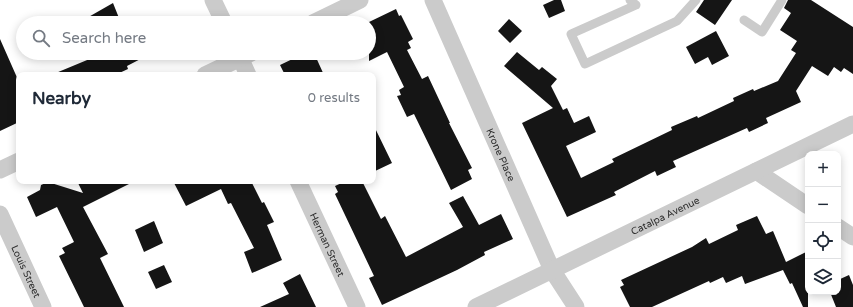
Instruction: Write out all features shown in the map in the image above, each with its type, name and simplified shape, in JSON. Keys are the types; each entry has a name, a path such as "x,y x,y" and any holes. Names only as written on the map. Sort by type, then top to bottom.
{"street":[{"path":"213,0 221,16"},
{"path":"327,16 360,0"},
{"name":"Krone Place","path":"432,0 552,270 576,307"},
{"path":"210,72 233,60"},
{"path":"244,60 247,72"},
{"name":"Catalpa Avenue","path":"476,307 853,124"},
{"path":"0,170 16,162"},
{"path":"756,171 805,204"},
{"name":"Herman Street","path":"299,184 357,307"},
{"name":"Louis Street","path":"0,214 43,307"},
{"path":"841,229 853,237"}],"lane":[{"path":"630,0 636,5 571,34 585,64 677,21 696,0"},
{"path":"744,20 762,32 782,0"}],"building":[{"path":"554,0 561,0 565,11 549,18 543,5"},
{"path":"704,0 732,0 715,25 696,12"},
{"path":"788,0 811,0 853,27 853,74 844,68 841,72 834,67 828,76 812,66 796,91 801,102 766,118 768,123 749,132 747,128 673,161 676,167 657,176 655,171 614,192 616,195 567,217 522,123 553,108 504,66 517,52 539,70 542,67 557,79 551,86 563,110 567,108 574,123 589,116 596,132 566,146 581,178 614,162 612,159 672,130 671,127 697,116 698,118 734,101 733,98 753,89 754,91 778,81 796,53 791,50 797,41 780,30 791,13 784,8"},
{"path":"113,3 118,16 90,16"},
{"path":"396,9 399,16 401,15 413,39 408,42 411,48 407,50 422,79 428,76 449,123 472,168 468,170 472,179 451,190 414,114 407,117 397,96 401,95 399,90 404,87 387,52 376,58 376,19"},
{"path":"509,19 522,31 510,43 498,31"},
{"path":"716,31 729,56 712,65 708,57 695,64 686,47"},
{"path":"0,39 16,75 16,123 0,131"},
{"path":"87,60 139,60 127,66 128,69 122,72 58,72"},
{"path":"290,60 317,60 323,72 284,72 280,65"},
{"path":"376,130 392,163 376,171"},
{"path":"43,184 54,184 83,193 78,184 129,184 83,207 108,254 100,258 124,307 84,307 59,256 65,253 62,248 74,242 57,207 36,217 27,197 40,190 41,185"},
{"path":"175,184 252,184 274,222 267,225 282,260 252,273 244,252 254,248 231,203 228,204 221,189 186,206"},
{"path":"339,184 364,184 381,219 385,216 406,257 463,227 449,203 463,196 479,225 501,214 513,239 484,252 485,255 457,270 382,305 369,278 374,276 335,194 338,192 335,186"},
{"path":"757,216 766,234 773,231 786,262 805,252 805,295 808,295 808,307 803,307 792,283 790,284 783,270 745,284 742,276 726,283 723,277 710,283 709,281 652,307 630,307 620,287 624,285 621,280 692,247 706,238 709,244 738,230 736,225"},
{"path":"154,221 163,243 144,252 135,230"},
{"path":"164,265 172,282 156,289 148,272"},
{"path":"300,274 316,307 260,307 289,294 283,283"},
{"path":"849,275 853,285 853,307 836,307 831,295 841,295 841,279"}]}
